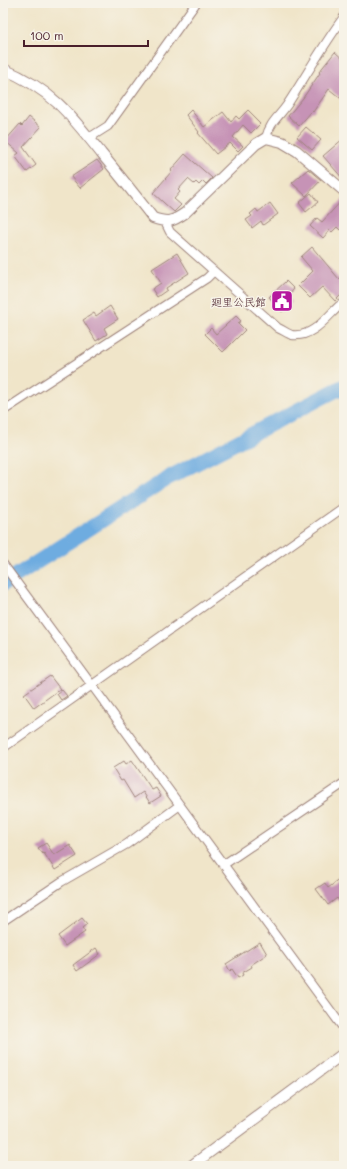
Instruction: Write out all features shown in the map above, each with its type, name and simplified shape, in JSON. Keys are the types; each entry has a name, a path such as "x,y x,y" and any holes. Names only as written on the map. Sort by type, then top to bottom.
{"street":[{"path":"89,138 108,126 196,3"},
{"path":"3,68 21,76 48,94 69,114 153,218 165,222 174,220 185,213 256,144 266,138 269,128 286,106 326,41 344,17"},
{"path":"266,138 282,142 297,151 344,191"},
{"path":"165,222 170,232 278,328 291,335 303,335 315,329 339,306 344,304"},
{"path":"3,411 207,278 214,271"},
{"path":"3,748 344,507"},
{"path":"5,567 344,1029"},
{"path":"224,865 344,783"},
{"path":"3,921 61,882 127,844 180,805"},
{"path":"191,1166 344,1053"}],"building":[{"path":"335,52 344,60 344,101 329,89 313,112 312,111 299,126 288,116 303,98 320,73 319,72"},
{"path":"191,110 204,127 223,112 231,122 236,116 239,119 248,110 260,124 251,133 243,125 233,137 243,146 238,151 230,143 216,154 198,133 199,132 186,115"},
{"path":"29,117 41,127 23,147 36,165 27,172 15,156 19,153 5,141 20,124 22,126"},
{"path":"306,127 321,140 312,150 297,137"},
{"path":"344,138 344,180 323,156"},
{"path":"185,154 212,178 206,184 203,181 199,185 196,182 194,184 188,179 178,190 180,192 174,199 181,205 174,212 153,193"},
{"path":"97,160 104,169 80,188 71,177"},
{"path":"308,169 321,180 306,196 292,183"},
{"path":"311,193 318,202 306,212 299,203"},
{"path":"344,198 344,225 340,230 337,227 332,232 330,230 323,238 310,226 317,218 322,222"},
{"path":"270,203 278,214 263,225 261,221 252,228 246,220 252,216 250,214 256,209 258,212"},
{"path":"312,247 339,279 344,274 344,292 335,301 322,287 310,298 298,286 313,271 301,257"},
{"path":"177,253 189,273 166,288 167,290 157,297 152,289 161,283 152,269"},
{"path":"286,281 294,289 287,297 292,302 282,312 269,297"},
{"path":"110,306 118,319 104,328 107,334 96,341 83,320 94,313 96,316"},
{"path":"236,316 241,321 238,323 245,330 223,352 205,334 211,328 216,334"},
{"path":"50,676 60,689 34,708 24,694"},
{"path":"62,690 67,696 61,700 57,694"},
{"path":"132,760 152,790 156,788 161,796 150,803 143,792 134,798 123,780 121,781 113,768 124,761 126,764"},
{"path":"46,843 54,855 70,845 77,856 55,870 44,853 43,854 38,848"},
{"path":"344,876 344,907 337,898 328,905 316,889 325,883 328,888"},
{"path":"82,918 87,924 82,928 85,932 65,946 58,936"},
{"path":"260,942 267,954 251,965 252,967 242,973 243,975 238,978 232,969 230,971 226,964"},
{"path":"96,948 100,954 77,971 73,965"}],"waterway":[{"path":"3,584 168,478 344,386"}],"place":[{"name":"廻里公民館","path":"282,301"}]}
